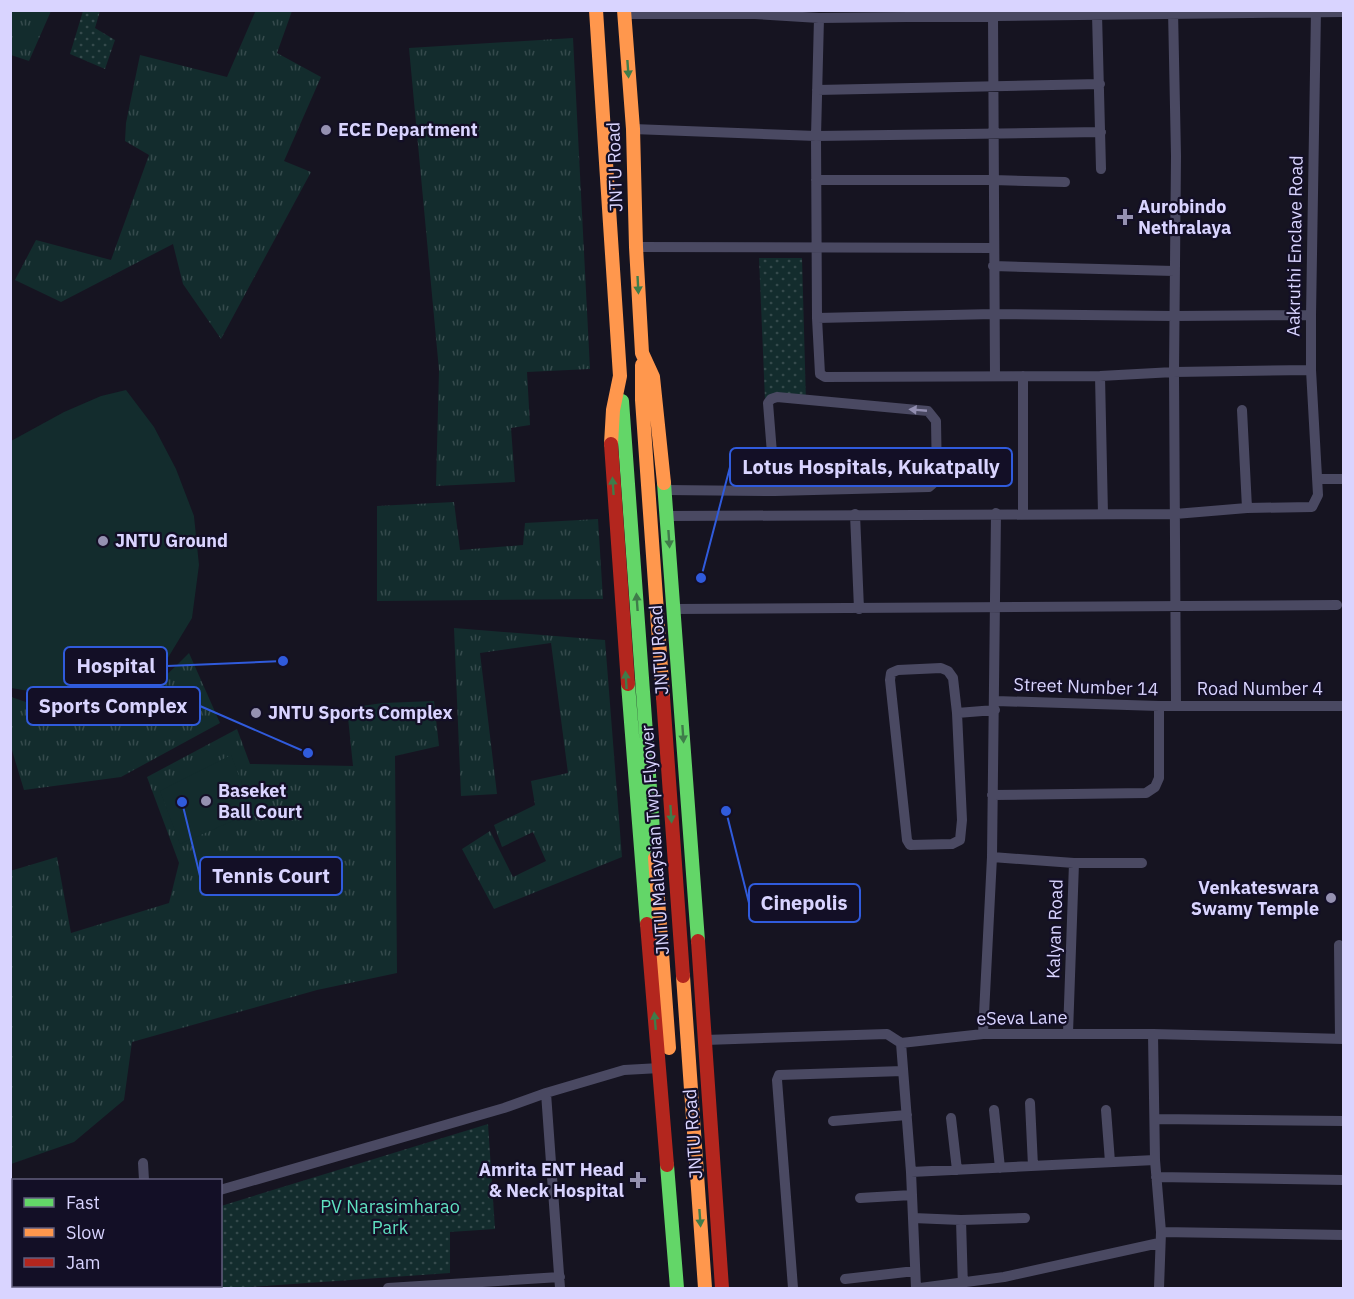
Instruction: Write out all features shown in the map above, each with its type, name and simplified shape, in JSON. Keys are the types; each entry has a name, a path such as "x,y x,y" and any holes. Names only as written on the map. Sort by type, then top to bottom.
{"main road":[{"name":"JNTU Road","path":"596,10 620,376 613,410 610,450 633,768 644,870 677,1288"},
{"name":"JNTU Road","path":"624,12 633,129 642,353 653,377 668,516 722,1288"},
{"name":"JNTU Malaysian Twp Flyover","path":"642,353 642,400 705,1288"},
{"name":"JNTU Malaysian Twp Flyover","path":"620,376 686,1288"}],"street":[{"name":"Aakruthi Enclave Road","path":"1247,508 1312,507 1318,495 1311,370 1316,11"},
{"path":"624,12 755,14 819,18 879,13 993,15 1344,12"},
{"path":"1173,12 1176,156 1174,271 1176,706"},
{"path":"1097,14 1101,169"},
{"path":"993,15 995,376"},
{"path":"819,18 816,248 820,374 825,377 1100,376 1174,372 1311,370"},
{"path":"817,90 1100,84"},
{"path":"633,129 816,136 1101,132"},
{"path":"816,180 1065,182"},
{"path":"636,247 993,248"},
{"path":"993,266 1174,271"},
{"path":"817,318 994,314 1311,315"},
{"path":"1023,376 1023,514"},
{"path":"1100,376 1103,514"},
{"path":"665,490 775,491 929,487 937,480 936,421 928,411 777,397 771,399 768,403 775,491"},
{"path":"668,516 1175,514 1247,508 1242,410"},
{"path":"1317,480 1344,479"},
{"path":"983,1034 992,858 996,513"},
{"path":"855,514 859,609"},
{"path":"674,609 1337,605"},
{"path":"941,668 948,671 953,678 957,713 962,820 960,840 952,844 910,845 906,828 891,674 898,670 941,668"},
{"name":"Street Number 14","path":"957,713 995,705 1176,706"},
{"path":"992,795 1146,793 1155,787 1159,778 1159,706"},
{"name":"Road Number 4","path":"1176,706 1344,706"},
{"path":"992,858 1074,863 1142,863"},
{"name":"Kalyan Road","path":"1068,1033 1074,863"},
{"path":"1340,945 1342,1039"},
{"name":"eSeva Lane","path":"705,1040 887,1034 900,1043 983,1034 1068,1033 1342,1039"},
{"path":"1153,1034 1155,1160 1160,1237 1159,1288 1170,1288"},
{"path":"900,1043 918,1288 963,1286 1160,1237 1344,1235"},
{"path":"222,1189 504,1108 624,1070 660,1068"},
{"path":"793,1288 777,1080 779,1075 903,1071"},
{"path":"546,1093 560,1288"},
{"path":"1030,1103 1033,1166"},
{"path":"994,1110 1000,1168"},
{"path":"1106,1110 1110,1162"},
{"path":"833,1121 907,1115"},
{"path":"951,1118 957,1170"},
{"path":"1155,1119 1344,1121"},
{"path":"911,1172 1155,1160"},
{"path":"143,1163 144,1179"},
{"path":"1156,1177 1344,1180"},
{"path":"860,1198 912,1195"},
{"path":"913,1218 962,1220 1026,1218"},
{"path":"962,1220 963,1286"},
{"path":"845,1279 915,1271"},
{"path":"388,1288 560,1277"}],"green space":[{"path":"11,10 51,11 29,61 11,55"},
{"path":"256,10 292,11 277,53 321,77 284,161 311,172 221,339 183,284 173,244 61,302 15,280 36,240 111,260 149,155 125,141 126,123 140,55 227,77"},
{"path":"83,11 100,11 95,28 115,40 105,69 70,54"},
{"path":"573,38 590,369 527,372 530,425 511,428 515,482 436,486 439,370 409,48"},
{"path":"759,258 802,258 806,402 765,400"},
{"name":"JNTU Ground","path":"126,390 154,427 176,469 194,516 199,565 192,618 166,661 118,687 64,697 11,688 11,441 64,412 101,396"},
{"path":"454,502 460,550 523,545 525,523 598,519 603,599 377,601 377,506"},
{"path":"454,628 605,640 622,857 494,909 462,849 490,831 513,877 546,861 533,832 502,847 494,825 535,805 531,781 568,773 551,643 480,653 497,794 461,796"},
{"path":"189,653 220,723 121,777 24,790 11,747 11,697 37,706 64,711 103,709 119,705 148,690"},
{"path":"434,701 439,746 395,756 397,973 317,990 132,1042 124,1100 74,1142 11,1164 10,871 57,857 71,933 169,903 179,863 147,777 237,729 250,764 353,766 347,708 383,703"},
{"name":"Baseket Ball Court","path":"231,755 253,812 180,844 160,791"},
{"name":"PV Narasimharao Park","path":"488,1124 495,1229 450,1232 450,1273 208,1288 222,1287 222,1206"}],"traffic: fast":[{"path":"622,401 655,858"},
{"path":"664,483 698,941"},
{"path":"628,684 647,924"},
{"path":"667,1165 677,1288"}],"traffic: slow":[{"path":"596,10 620,376 613,410 611,444"},
{"path":"624,10 633,129 642,353 653,377 664,483"},
{"path":"642,365 642,400 663,697"},
{"path":"655,858 669,1048"},
{"path":"683,976 705,1288"}],"traffic: jam":[{"path":"611,444 628,684"},
{"path":"663,697 683,976"},
{"path":"647,924 667,1165"},
{"path":"698,941 722,1288"}],"place":[{"name":"ECE Department","path":"326,130"},
{"name":"Aurobindo Nethralaya","path":"1125,217"},
{"name":"JNTU Ground","path":"103,541"},
{"name":"Lotus Hospitals, Kukatpally","path":"701,578"},
{"name":"Hospital","path":"283,661"},
{"name":"JNTU Sports Complex","path":"256,713"},
{"name":"Sports Complex","path":"308,753"},
{"name":"Baseket Ball Court","path":"206,801"},
{"name":"Tennis Court","path":"182,802"},
{"name":"Cinepolis","path":"726,811"},
{"name":"Venkateswara Swamy Temple","path":"1331,898"},
{"name":"Amrita ENT Head & Neck Hospital","path":"638,1180"}]}
